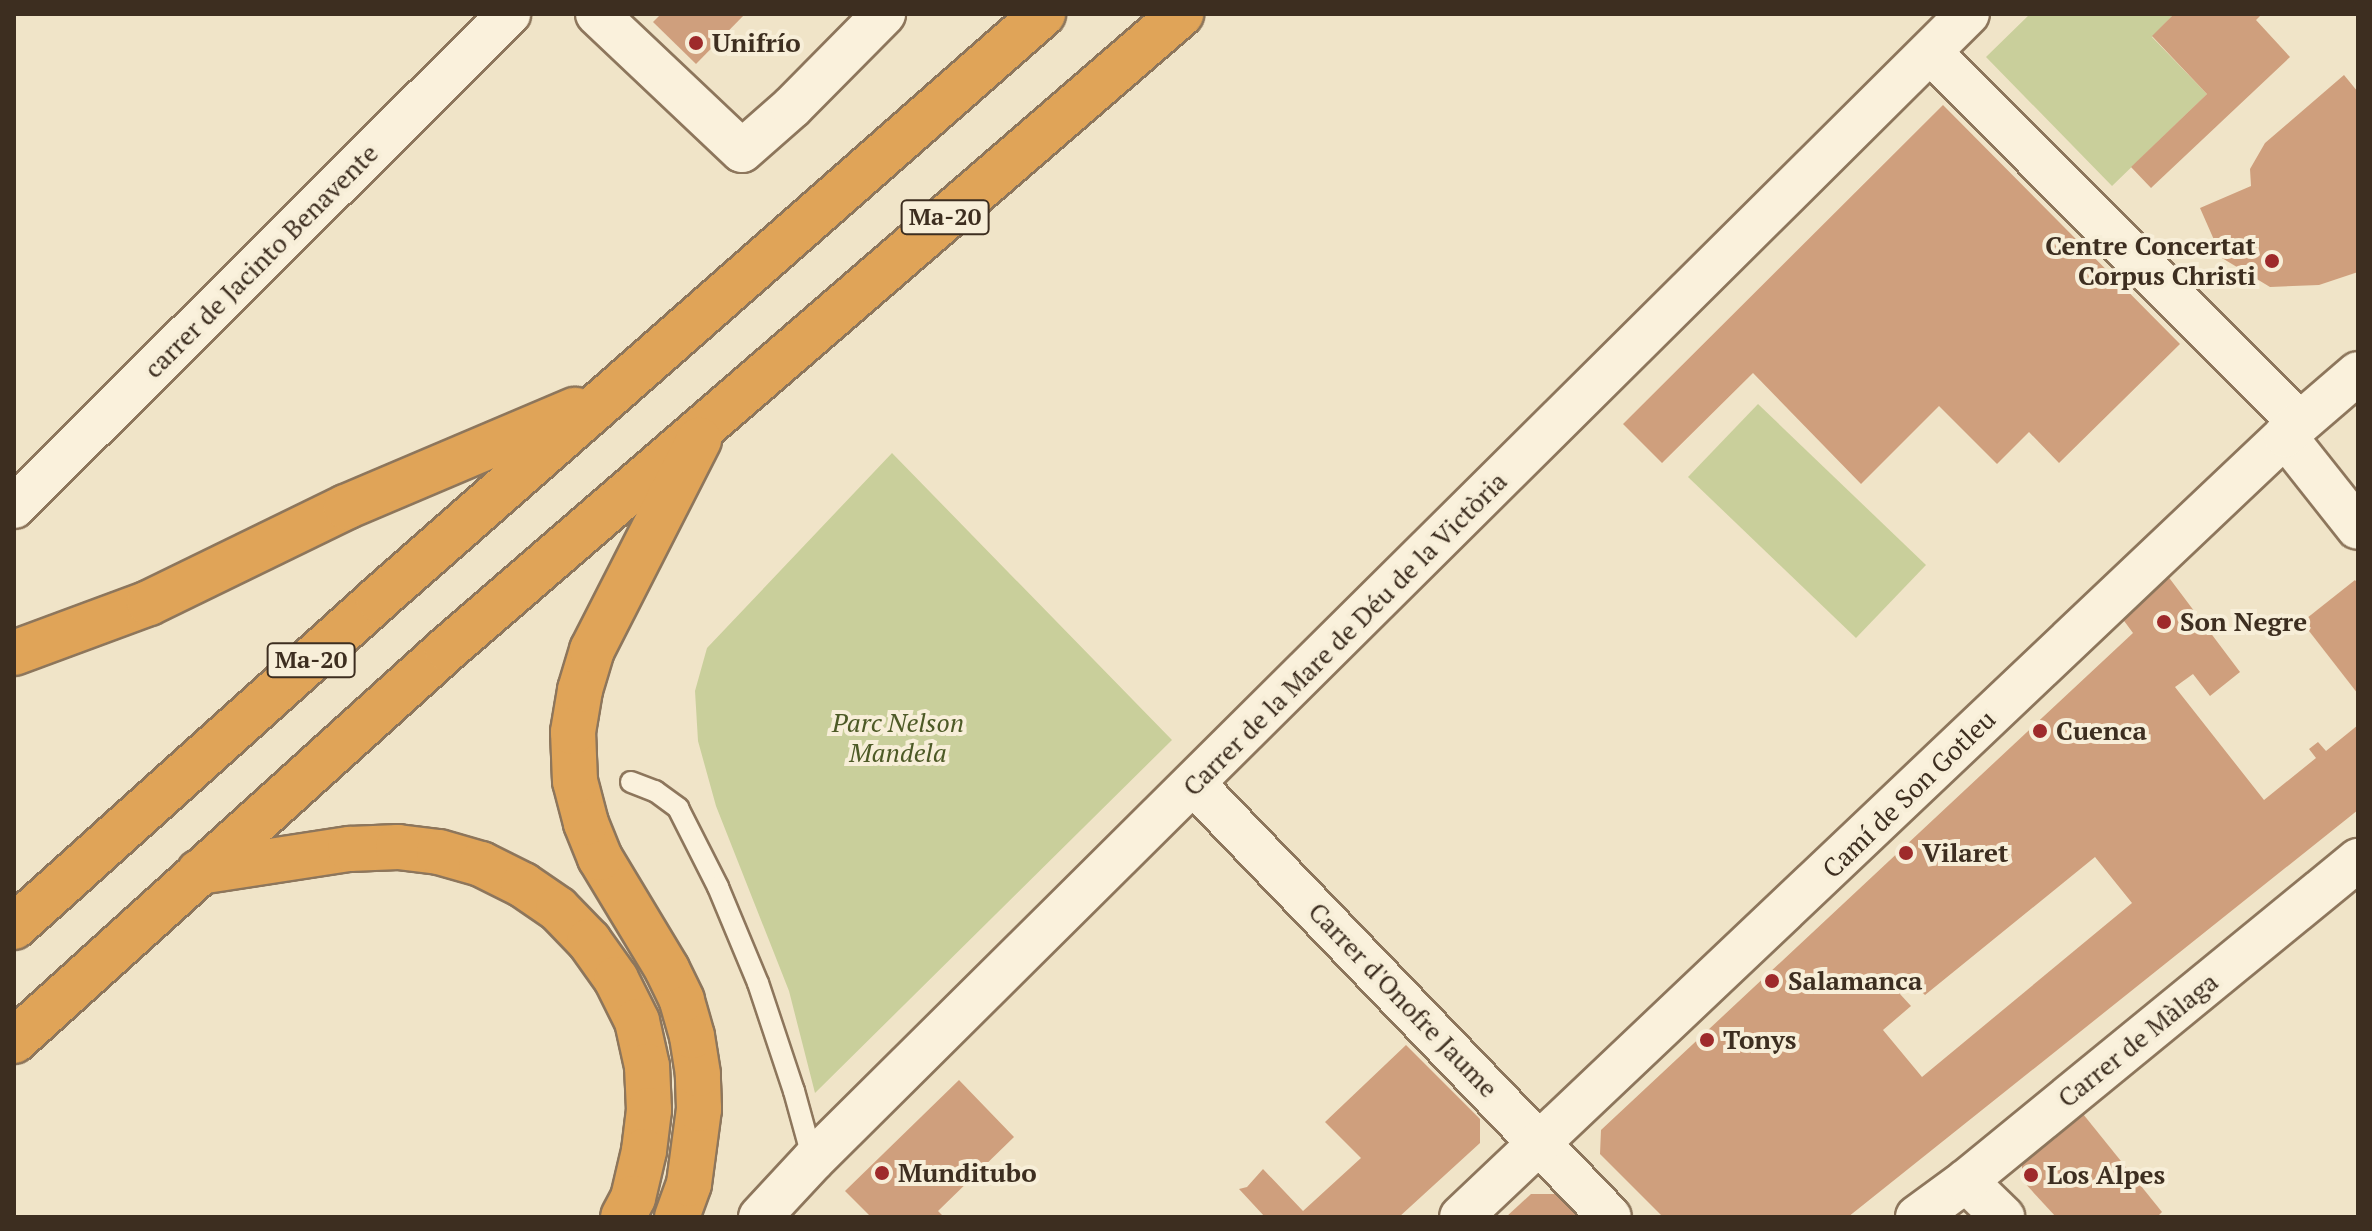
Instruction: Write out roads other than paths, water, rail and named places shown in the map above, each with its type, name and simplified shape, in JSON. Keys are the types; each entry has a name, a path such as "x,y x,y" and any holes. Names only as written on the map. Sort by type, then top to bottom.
{"highway":[{"name":"Ma-20","path":"14,927 1043,14"},
{"name":"Ma-20","path":"14,1041 447,649 1181,14"},
{"path":"14,653 149,603 346,507 610,395"},
{"path":"677,1217 689,1184 698,1122 698,1074 692,1036 682,1000 667,969 600,858 586,823 575,781 573,732 580,690 592,650 709,420"},
{"path":"199,872 350,849 398,847 439,852 481,864 523,885 558,909 589,941 616,979 637,1021 647,1066 649,1110 644,1151 633,1198 623,1217"}],"street":[{"name":"carrer de Jacinto Benavente","path":"14,507 509,14"},
{"path":"597,14 742,151 792,107 884,14"},
{"name":"Carrer de la Mare de Déu de la Victòria","path":"760,1217 813,1160 1968,14"},
{"path":"1930,52 2293,430 2358,528"},
{"name":"Camí de Son Gotleu","path":"1461,1217 2293,430 2358,373"},
{"name":"Carrer d'Onofre Jaume","path":"1194,784 1610,1217"},
{"name":"Carrer de Màlaga","path":"1917,1217 1966,1181 2358,860"},
{"path":"1966,1181 2003,1217"}],"lane":[{"path":"631,782 655,791 678,808 718,887 758,983 813,1160"}],"place":[{"name":"Unifrío","path":"696,43"},
{"name":"Centre Concertat Corpus Christi","path":"2272,261"},
{"name":"Son Negre","path":"2164,622"},
{"name":"Cuenca","path":"2040,731"},
{"name":"Vilaret","path":"1906,853"},
{"name":"Salamanca","path":"1772,981"},
{"name":"Tonys","path":"1707,1040"},
{"name":"Munditubo","path":"882,1173"},
{"name":"Los Alpes","path":"2031,1175"}],"park label":[{"name":"Parc Nelson Mandela","path":"898,738"}]}
